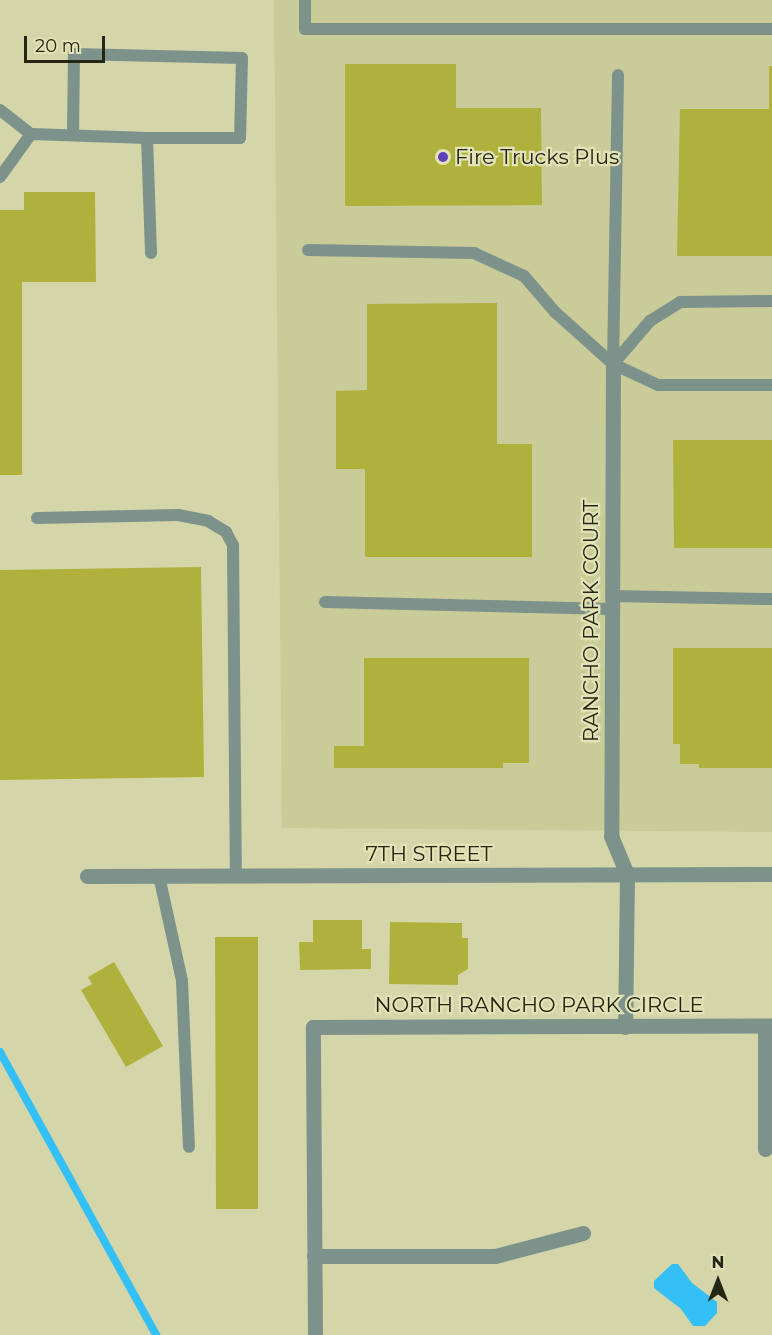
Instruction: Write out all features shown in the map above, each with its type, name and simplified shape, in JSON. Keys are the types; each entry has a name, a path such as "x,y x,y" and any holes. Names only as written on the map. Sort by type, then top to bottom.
{"street":[{"name":"RANCHO PARK COURT","path":"613,364 611,836 627,874"},
{"path":"625,1027 627,874"},
{"name":"7TH STREET","path":"87,876 772,874"},
{"name":"NORTH RANCHO PARK CIRCLE","path":"314,1256 313,1027 768,1026 765,1149"},
{"path":"315,1335 314,1256 495,1256 583,1233"}],"lane":[{"path":"305,0 305,29 772,28"},
{"path":"0,110 31,134 147,138 240,138 242,58 75,54 73,135"},
{"path":"613,364 618,75"},
{"path":"0,177 31,134"},
{"path":"147,138 151,253"},
{"path":"308,250 474,253 524,276 555,312 613,364 658,385 772,385"},
{"path":"613,364 650,321 680,302 772,301"},
{"path":"37,518 177,515 208,521 226,532 233,545 236,876"},
{"path":"325,602 612,603 772,598"},
{"path":"159,876 182,981 189,1147"}],"shaded area":[{"path":"274,0 772,0 772,832 282,828"}],"water":[{"path":"672,1264 678,1264 692,1283 717,1302 717,1313 705,1326 693,1326 681,1309 654,1288 654,1281"}],"building":[{"name":"Fire Trucks Plus","path":"345,64 456,64 456,108 541,108 542,205 345,206"},
{"path":"769,66 772,66 772,256 677,256 680,109 769,109"},
{"path":"24,192 95,192 96,282 22,282 22,475 0,475 0,210 24,210"},
{"path":"497,303 497,444 532,444 532,557 365,557 365,469 336,469 336,391 367,390 367,304"},
{"path":"673,440 772,440 772,548 674,548"},
{"path":"201,567 204,777 0,780 0,570"},
{"path":"673,648 772,648 772,768 699,768 699,764 680,764 680,744 673,744"},
{"path":"364,658 529,658 529,763 503,763 503,768 334,768 334,746 364,746"},
{"path":"313,920 362,920 362,949 371,949 371,969 300,970 299,942 313,942"},
{"path":"390,922 462,923 462,938 468,938 468,969 458,975 458,985 389,984"},
{"path":"215,937 258,937 258,1209 216,1209"},
{"path":"114,962 163,1046 126,1067 81,990 92,984 88,977"}],"waterway":[{"path":"0,1052 156,1335"}],"place":[{"name":"Fire Trucks Plus","path":"443,157"}]}
